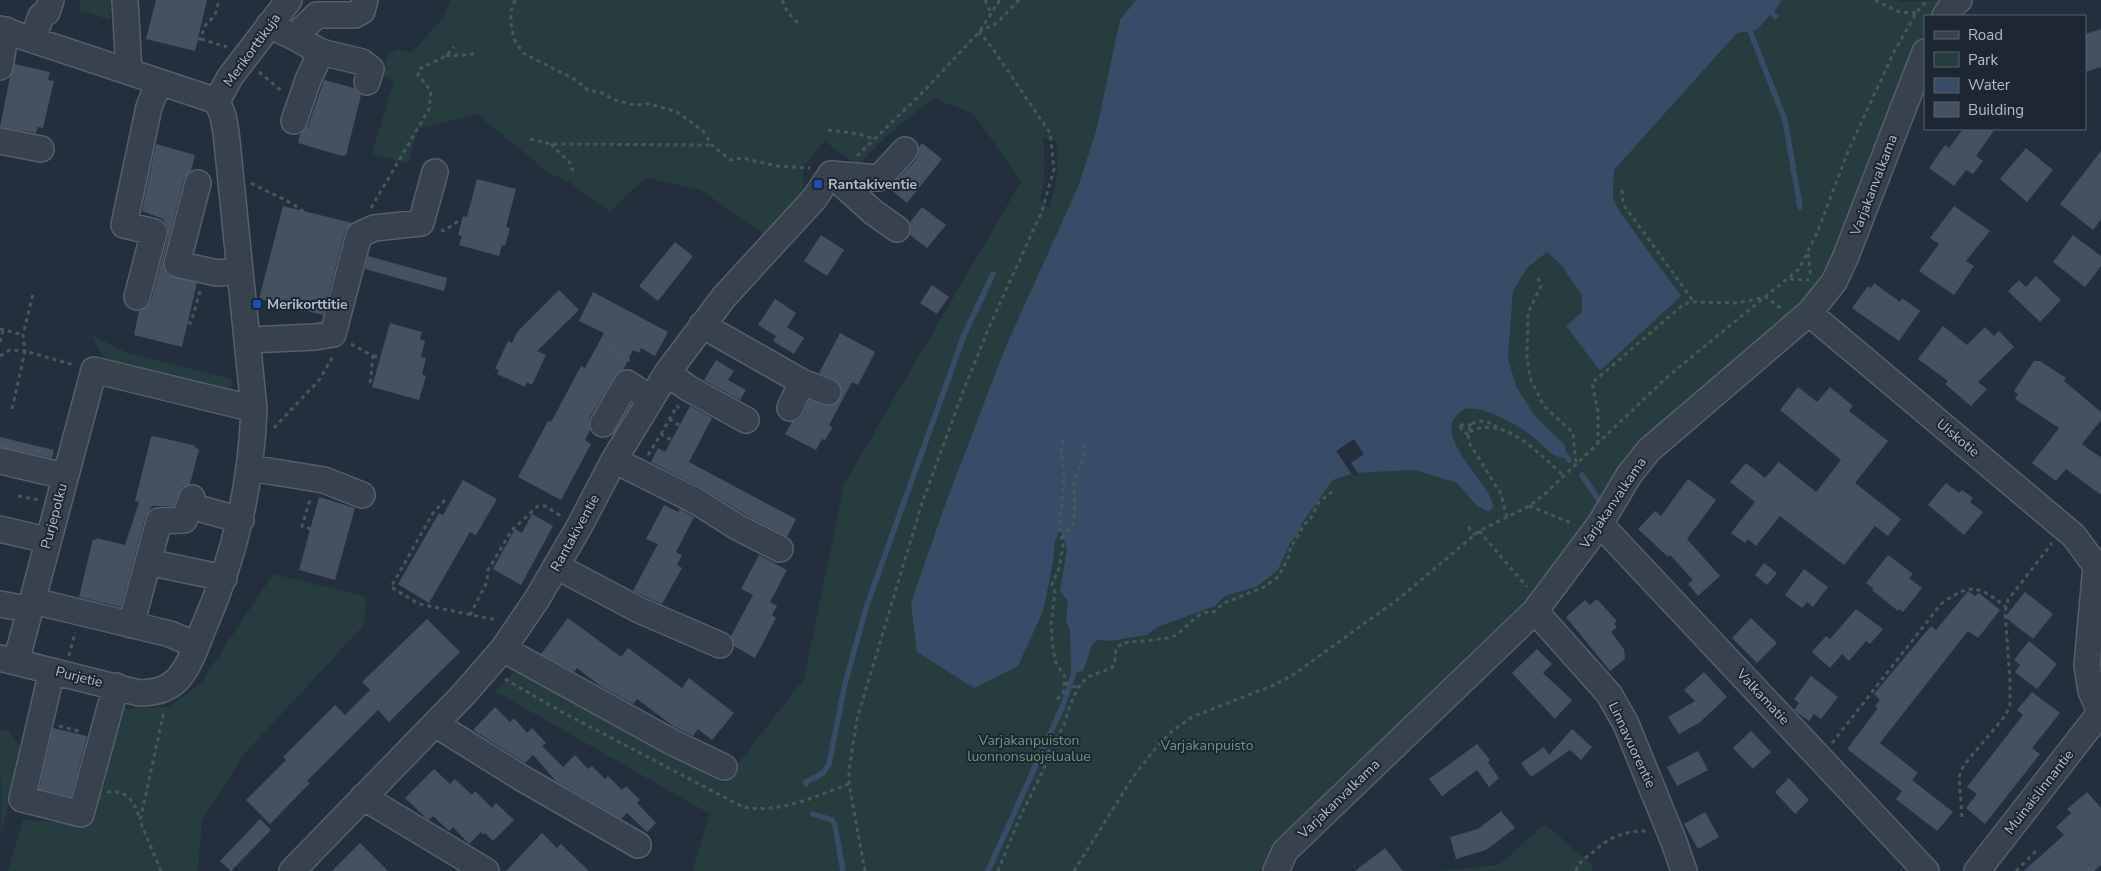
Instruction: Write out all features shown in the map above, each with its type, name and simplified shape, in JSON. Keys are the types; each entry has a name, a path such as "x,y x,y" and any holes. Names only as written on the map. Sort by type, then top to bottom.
{"street":[{"path":"33,40 42,16 47,12 51,0"},
{"path":"125,0 128,71"},
{"name":"Merikorttikuja","path":"217,101 230,77 288,0"},
{"path":"294,37 317,15 355,15 362,11 365,0"},
{"path":"270,25 321,52 362,62 371,69 367,82"},
{"path":"0,67 3,30 217,101 223,116 254,409 250,468 241,520 224,578 185,670 161,700"},
{"path":"296,113 321,52"},
{"name":"Varjakanvalkama","path":"1276,871 1285,850 1536,611 1597,528 1628,475 1649,450 1820,302 1834,282 1846,256 1924,55"},
{"path":"137,297 154,232 124,225 149,107 159,82"},
{"path":"0,141 42,149"},
{"path":"831,174 879,178 905,150"},
{"path":"247,340 315,337 333,334 359,235 374,228 421,223 435,172"},
{"path":"831,174 873,212 897,229"},
{"name":"Rantakiventie","path":"292,871 464,694 503,649 556,566 614,460 650,398 667,373 724,297 814,199 831,174"},
{"path":"198,183 177,264 216,273 240,272"},
{"path":"152,239 182,245"},
{"name":"Uiskotie","path":"1809,313 2074,536 2098,566"},
{"path":"702,325 802,382 828,392"},
{"path":"99,372 254,409"},
{"name":"Purjepolku","path":"8,660 99,372"},
{"path":"667,373 688,388 746,420"},
{"path":"603,424 630,378 650,398"},
{"path":"790,408 802,382"},
{"path":"614,460 696,501 737,527 780,549"},
{"path":"0,461 65,476"},
{"path":"250,468 324,480 362,495"},
{"path":"131,625 159,520 184,520 191,502 241,520"},
{"name":"Valkamatie","path":"1597,528 1820,758 1926,871"},
{"path":"0,529 38,538"},
{"path":"148,562 224,578"},
{"path":"556,566 639,610 720,645"},
{"path":"2098,566 2087,665 2091,691 2101,714"},
{"path":"46,604 170,634 196,645"},
{"name":"Linnavuorentie","path":"1536,611 1609,694 1626,724 1684,871"},
{"path":"503,649 670,741 724,767"},
{"name":"Purjetie","path":"8,660 60,666 161,700"},
{"path":"60,666 40,720 22,799 81,814 116,686"},
{"name":"Muinaislinnantie","path":"1978,871 2101,714"},
{"path":"435,724 520,777 638,845"},
{"path":"363,797 486,871"}],"path":[{"path":"219,0 215,15 204,27 199,39 234,49"},
{"path":"515,0 511,11 511,24 514,38 523,53 576,80 588,90 634,105 650,104 677,112 703,131 712,145 730,160 742,158 777,166 805,167 831,174 859,154 926,89 979,32 1000,0"},
{"path":"782,0 788,13 798,23"},
{"path":"985,0 991,13"},
{"path":"979,32 997,23 1019,0"},
{"path":"1875,0 1899,12 1916,13"},
{"path":"1074,871 1133,777 1172,731 1192,717 1274,685 1293,674 1401,597 1479,531 1528,506 1564,476 1666,378 1799,269 1817,233 1849,149 1894,52 1916,13 1927,0"},
{"path":"865,871 849,784 849,770 857,719 922,503 986,334 1042,211 1054,169 1050,133 991,46 979,32"},
{"path":"446,56 454,47"},
{"path":"359,235 373,204 429,109 431,91 418,75 419,69 446,56 475,54"},
{"path":"252,68 270,79 296,113"},
{"path":"828,130 859,134 874,140"},
{"path":"530,139 551,144 712,145"},
{"path":"551,144 570,163 572,171"},
{"path":"244,179 281,197 309,216"},
{"path":"1622,190 1623,204 1694,302"},
{"path":"188,323 191,323 205,271"},
{"path":"1538,278 1541,286 1528,313 1527,358 1530,378 1544,406 1573,433 1576,464"},
{"path":"12,409 25,351 23,334 32,294"},
{"path":"1598,444 1598,411 1592,383 1684,304 1694,302 1736,303 1766,297"},
{"path":"0,342 1,330 23,334"},
{"path":"333,334 373,356 380,357"},
{"path":"270,432 320,379 336,350 333,334"},
{"path":"606,346 631,361 630,378"},
{"path":"0,356 10,350 25,351 99,372"},
{"path":"370,385 373,356"},
{"path":"640,473 677,406 682,409"},
{"path":"669,419 679,425"},
{"path":"1469,433 1458,425 1488,421 1531,446 1564,476"},
{"path":"1470,424 1477,428"},
{"path":"1470,424 1468,441 1501,494 1507,517"},
{"path":"1469,433 1477,428 1492,426 1500,428"},
{"path":"661,434 671,440"},
{"path":"1057,699 1063,694 1065,677 1056,662 1051,624 1055,592 1052,584 1059,568 1063,546 1059,521 1064,477 1060,449 1064,438"},
{"path":"1062,538 1073,524 1075,513 1074,482 1085,453 1083,443"},
{"path":"1576,449 1586,455"},
{"path":"310,477 313,492 302,526 311,529"},
{"path":"998,871 1026,803 1042,772 1049,751 1068,715 1070,705 1078,688 1087,678 1112,668 1116,648 1123,643 1174,636 1200,616 1210,611 1214,612 1224,603 1264,587 1279,576 1290,554 1290,547 1304,524 1310,520 1319,502 1332,492"},
{"path":"445,500 433,513 391,587 419,604 520,625"},
{"path":"470,615 487,582 488,570 512,530 538,506 546,506 579,527"},
{"path":"1528,506 1597,528"},
{"path":"1468,527 1475,535"},
{"path":"1479,531 1533,594 1536,611"},
{"path":"1962,817 1959,776 1964,765 2005,716 2010,706 2005,612 2008,600 2055,539"},
{"path":"1820,758 1941,604 1960,592 1979,588 1986,591 2006,607"},
{"path":"60,666 80,612"},
{"path":"1065,683 1078,688"},
{"path":"140,821 161,700"},
{"path":"40,720 102,738"},
{"path":"84,803 100,793 115,791 126,795 135,804 161,871"},
{"path":"1576,871 1584,858 1601,844 1621,834 1640,830 1671,834"},
{"path":"2016,871 2038,849"}],"green space":[{"path":"81,0 111,0 110,20 79,10"},
{"name":"Varjakanpuisto","path":"450,0 1188,0 1085,639 1110,641 1147,635 1155,628 1215,606 1225,596 1256,587 1278,570 1290,543 1333,480 1355,473 1414,470 1457,483 1477,506 1487,512 1492,498 1459,451 1452,425 1456,415 1463,410 1472,409 1494,414 1531,435 1554,456 1565,446 1535,416 1516,386 1508,358 1513,291 1527,268 1547,252 1562,266 1582,296 1582,312 1566,326 1600,371 1681,296 1620,212 1613,197 1614,170 1737,33 1757,30 1770,15 1775,20 1774,12 1782,0 1897,0 1901,2 1944,0 1936,15 1924,15 1924,36 1824,291 1638,455 1517,622 1266,862 1259,871 692,871 710,814 495,691 519,667 723,783 804,679 844,484 1021,182 974,114 933,98 889,134 858,165 824,141 803,168 804,195 766,236 701,190 646,178 610,211 569,182 549,173 477,114 417,129 408,164 372,153 394,81 380,75 389,54 397,49 411,53 444,17","holes":["1043,138 1057,141 1056,175 1049,208 1040,200 1044,169"]},
{"path":"91,335 130,354 232,379 231,390 106,361"},
{"path":"273,574 367,597 363,626 244,754 202,820 198,871 8,871 23,820 87,824 105,783 118,709 169,707 200,684"},
{"path":"0,729 8,731 24,751 1,833"},
{"path":"1545,824 1591,864 1593,871 1438,871 1499,865"}],"water":[{"path":"1136,0 1782,0 1774,12 1779,16 1775,20 1770,15 1757,30 1737,33 1614,170 1613,197 1620,212 1681,296 1600,371 1566,326 1582,312 1582,296 1562,266 1547,252 1527,268 1513,291 1508,358 1516,386 1535,416 1565,445 1566,452 1563,458 1550,452 1517,426 1496,415 1475,409 1467,409 1460,412 1452,425 1453,436 1457,448 1488,492 1493,508 1488,512 1477,506 1457,483 1414,470 1355,473 1333,480 1290,543 1278,570 1256,587 1225,596 1215,606 1155,628 1147,635 1110,641 1097,640 1092,645 1083,671 1071,673 1070,630 1066,621 1068,601 1060,591 1067,548 1060,530 1055,541 1053,563 1043,611 1018,666 974,688 917,652 911,603 945,505 1006,346 1078,187 1097,128 1120,20"}],"pier":[{"path":"1354,439 1364,454 1351,463 1359,475 1353,476 1336,451"}],"building":[{"path":"156,0 207,0 195,51 146,39"},
{"path":"2101,29 2101,67 2086,72 2086,34"},
{"path":"15,64 50,72 48,80 54,81 43,128 38,127 36,133 0,127 10,77"},
{"path":"324,80 354,88 361,95 346,155 342,156 298,143 300,134 308,126"},
{"path":"1962,130 1994,130 1976,156 1983,161 1973,174 1966,170 1954,186 1929,168 1945,145 1949,148"},
{"path":"922,143 942,159 907,203 889,188 916,160"},
{"path":"156,144 195,155 191,171 184,179 163,261 163,268 168,275 197,283 182,347 134,335 139,311 147,307 151,301 168,236 168,228 163,219 142,211"},
{"path":"2026,148 2053,170 2027,202 2000,179"},
{"path":"2101,151 2101,219 2093,230 2060,204"},
{"path":"477,179 516,189 506,227 510,228 505,246 502,245 499,256 459,245 462,236 458,235 463,216 467,217"},
{"path":"283,206 352,223 345,231 323,315 259,299"},
{"path":"1954,206 1990,231 1966,261 1974,266 1954,295 1919,271 1939,244 1930,238"},
{"path":"922,207 946,225 927,248 910,235 910,222"},
{"path":"821,235 844,250 827,276 804,261"},
{"path":"2073,235 2101,256 2101,266 2085,287 2053,262"},
{"path":"675,242 693,256 658,301 639,286"},
{"path":"368,256 447,278 444,291 365,269"},
{"path":"2036,276 2061,300 2040,322 2008,291 2019,280 2026,287"},
{"path":"1874,283 1900,302 1902,298 1920,311 1899,341 1852,308 1868,286 1871,288"},
{"path":"932,285 949,297 937,314 920,303"},
{"path":"559,290 579,310 537,351 546,355 532,385 527,382 525,387 497,374 499,370 495,369 508,341 512,343 517,332"},
{"path":"593,292 668,332 655,356 641,348 639,353 633,350 623,370 615,376 590,417 590,430 585,440 591,444 561,500 518,477 548,421 551,422 581,366 585,368 604,333 579,321"},
{"path":"775,299 796,313 787,327 804,338 794,354 773,341 776,336 758,325"},
{"path":"390,323 422,332 420,339 425,341 421,357 426,358 422,374 426,376 419,400 372,387"},
{"path":"1943,326 1967,345 1985,327 1994,336 1999,331 2014,347 1978,382 1987,389 1971,406 1945,384 1948,381 1918,359"},
{"path":"840,333 875,352 858,385 852,382 829,425 833,427 825,440 822,439 816,450 785,434 792,422 798,420 803,414 809,400 830,406 837,403 841,398 842,389 839,383 819,373"},
{"path":"716,360 734,371 728,380 746,390 740,400 704,380"},
{"path":"2034,361 2040,361 2066,378 2064,381 2101,412 2101,420 2082,444 2101,458 2101,495 2066,469 2056,481 2032,463 2059,428 2015,399 2018,394 2014,391"},
{"path":"1798,387 1817,402 1830,387 1853,406 1849,411 1888,441 1855,483 1901,519 1888,536 1875,526 1844,565 1780,516 1756,546 1748,539 1745,543 1731,533 1755,502 1730,482 1746,463 1765,478 1779,462 1816,492 1841,460 1780,410"},
{"path":"690,406 712,418 689,462 796,519 787,537 744,514 702,488 651,462 658,448 665,452"},
{"path":"154,436 196,446 195,448 199,449 190,484 182,487 174,506 152,506 145,517 121,607 79,597 93,539 96,540 97,538 125,545 139,502 135,501 151,437"},
{"path":"0,437 54,450 52,458 0,447"},
{"path":"1688,479 1716,500 1687,539 1720,576 1698,596 1688,584 1693,580 1670,555 1668,557 1638,529 1655,511 1661,516"},
{"path":"463,480 497,499 476,535 470,532 429,603 398,584 439,513 443,515"},
{"path":"1946,483 1959,493 1962,490 1973,498 1970,502 1983,512 1964,535 1928,505"},
{"path":"319,497 355,508 335,580 299,570"},
{"path":"664,505 678,512 680,509 694,517 676,552 682,555 677,565 682,568 662,604 633,591 658,544 646,539"},
{"path":"532,514 553,526 521,585 493,569 515,529 522,533"},
{"path":"759,555 787,570 770,602 777,606 772,615 776,618 755,658 734,646 731,636 753,595 741,589"},
{"path":"1888,555 1913,574 1909,578 1922,588 1903,612 1900,609 1898,611 1866,583"},
{"path":"1764,563 1777,573 1767,585 1755,575"},
{"path":"1804,569 1828,587 1813,607 1807,602 1802,608 1785,595"},
{"path":"1968,591 1975,596 1979,593 2000,610 1978,638 1968,631 1880,743 1918,773 1912,780 1953,812 1937,831 1896,799 1902,791 1847,749 1878,708 1875,706 1880,700 1874,694 1931,626 1936,630"},
{"path":"2025,592 2053,614 2033,639 2005,617"},
{"path":"1597,599 1617,621 1614,624 1617,627 1611,632 1624,649 1625,659 1610,671 1566,617 1585,600 1590,605"},
{"path":"1856,609 1883,629 1870,644 1866,641 1849,661 1842,654 1830,668 1812,652 1826,636 1830,639"},
{"path":"568,618 621,657 628,648 682,688 689,678 734,713 712,740 698,729 693,736 673,726 637,699 633,704 599,685 577,668 574,672 541,654"},
{"path":"1751,618 1777,643 1757,663 1732,638"},
{"path":"427,619 460,652 389,722 378,710 307,781 310,783 270,824 246,800 286,760 283,757 335,705 345,715 370,690 362,682"},
{"path":"2029,641 2057,664 2037,689 2015,672 2020,665 2014,660"},
{"path":"1537,649 1552,664 1543,673 1572,700 1555,719 1512,673"},
{"path":"1704,672 1727,697 1699,723 1679,734 1668,717 1695,701 1684,690"},
{"path":"1811,676 1838,697 1821,719 1814,714 1809,721 1794,710 1799,703 1794,699"},
{"path":"2032,692 2060,713 2032,748 2040,754 1985,824 1966,808 1977,794 1967,787 2023,715 2017,710"},
{"path":"495,707 510,722 514,718 527,733 532,728 546,743 542,746 563,767 575,755 588,769 592,766 605,779 608,776 622,790 626,786 640,800 637,803 656,823 647,832 627,813 621,819 556,781 533,755 525,763 473,730"},
{"path":"53,728 87,736 71,797 39,789"},
{"path":"1572,729 1592,747 1581,760 1570,750 1531,777 1521,763 1544,747 1549,755"},
{"path":"1751,731 1771,752 1753,769 1733,748"},
{"path":"1477,744 1490,760 1488,762 1499,778 1489,787 1477,770 1442,796 1429,779"},
{"path":"1698,751 1708,770 1677,786 1667,767"},
{"path":"434,769 450,784 455,779 472,795 475,791 492,808 496,803 514,820 493,841 485,833 483,835 481,832 469,844 453,827 449,831 433,816 429,820 405,798"},
{"path":"1789,778 1809,800 1795,814 1775,792"},
{"path":"2087,792 2101,808 2101,865 2094,871 2024,871 2064,835 2056,827 2071,813 2067,809"},
{"path":"1501,811 1515,828 1486,850 1456,859 1450,837 1478,829"},
{"path":"1705,812 1719,837 1698,849 1684,824"},
{"path":"260,819 271,830 231,871 220,861"},
{"path":"542,833 557,848 561,844 589,871 506,871"},
{"path":"360,843 388,871 332,871"},
{"path":"1385,848 1403,871 1355,871"}],"waterway":[{"path":"1750,31 1785,120 1800,207"},
{"path":"806,784 806,782 823,773 829,764 845,684 866,608 964,335 993,274"},
{"path":"1565,455 1569,460"},
{"path":"1582,475 1602,505"},
{"path":"988,871 1063,705 1074,672"},
{"path":"813,814 832,820 835,826 843,871"}],"place":[{"name":"Rantakiventie","path":"818,184"},
{"name":"Merikorttitie","path":"257,304"}],"park label":[{"name":"Varjakanpuiston luonnonsuojelualue","path":"1029,748"}]}
